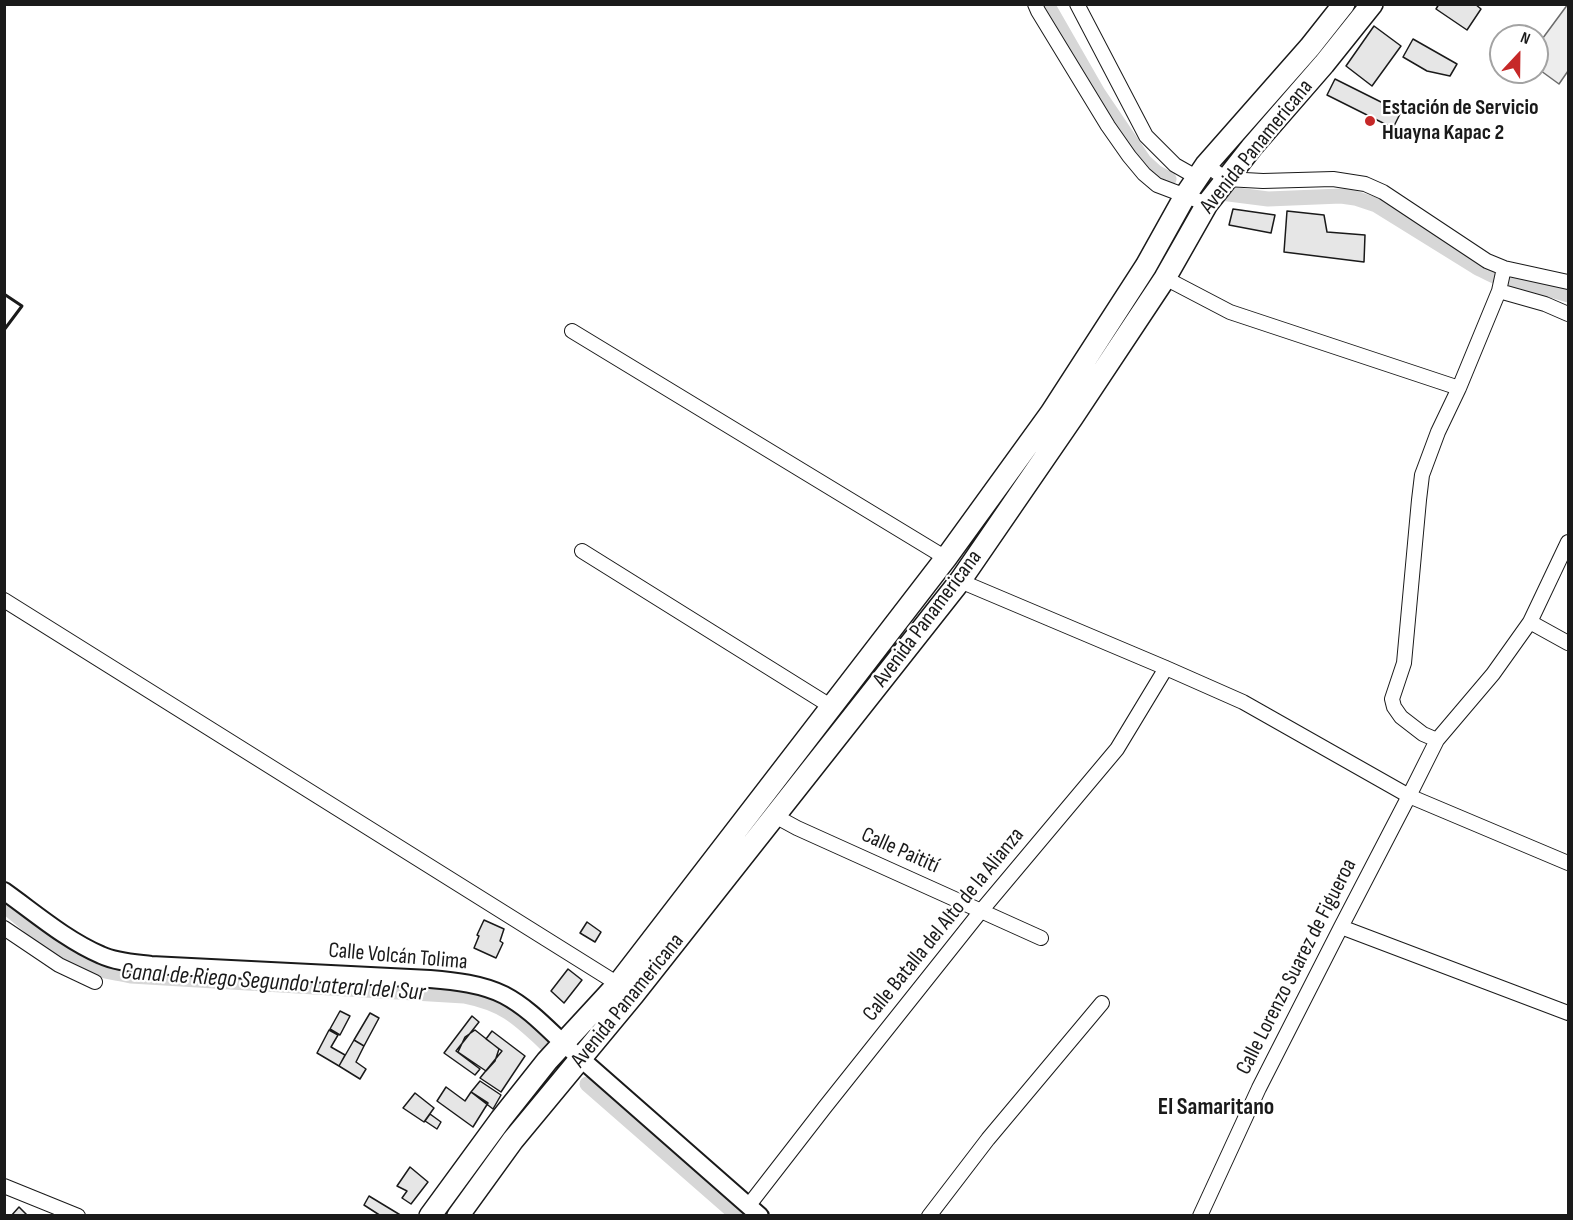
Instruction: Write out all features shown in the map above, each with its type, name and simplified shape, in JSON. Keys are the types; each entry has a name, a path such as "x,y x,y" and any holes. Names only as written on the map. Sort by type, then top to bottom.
{"main road":[{"name":"Avenida Panamericana","path":"430,1215 501,1119 563,1043 618,984 946,558 1052,413 1146,266 1185,196 1202,171 1310,47 1344,4"},
{"name":"Avenida Panamericana","path":"458,1215 513,1140 581,1059 960,581 1165,278 1207,204 1372,4"}],"street":[{"path":"1035,4 1108,126 1129,156 1157,185 1207,204"},
{"path":"1077,4 1146,135 1175,165 1226,179 1263,181 1333,179 1365,184 1383,192 1504,270 1569,282"},
{"path":"1437,740 1423,734 1401,717 1392,699 1404,663 1422,475 1438,432 1500,290 1504,270"},
{"path":"1165,278 1230,312 1459,388"},
{"path":"1500,290 1569,314"},
{"path":"572,331 946,558"},
{"name":"Calle Lorenzo Suarez de Figueroa","path":"1200,1215 1259,1088 1437,740 1493,674 1530,622 1569,542"},
{"path":"582,551 832,707"},
{"path":"960,581 1243,702 1410,796 1569,863"},
{"path":"4,600 618,984"},
{"path":"1530,622 1569,643"},
{"name":"Calle Batalla del Alto de la Alianza","path":"755,1210 825,1107 981,911 1117,749 1166,668"},
{"name":"Calle Paitití","path":"775,816 1041,938"},
{"name":"Calle Volcán Tolima","path":"4,891 63,934 102,956 151,965 456,982 502,994 541,1022 755,1210"},
{"path":"1341,927 1569,1013"},
{"path":"4,928 59,965 95,982"},
{"path":"929,1215 988,1139 1102,1003"},
{"path":"4,1186 78,1215"}],"shaded area":[{"path":"1568,4 1568,71 1559,84 1549,77 1549,30"}],"building":[{"path":"1439,4 1475,4 1481,9 1467,30 1436,9"},
{"path":"1374,26 1401,46 1372,86 1346,66"},
{"path":"1413,39 1457,64 1450,76 1427,71 1403,57"},
{"path":"1335,79 1401,112 1393,128 1327,95"},
{"path":"1233,209 1275,215 1271,233 1229,225"},
{"path":"1287,211 1324,215 1327,232 1365,235 1364,262 1284,252"},
{"path":"484,920 504,929 500,941 503,943 496,958 474,948"},
{"path":"587,922 601,932 595,942 580,933"},
{"path":"568,969 582,980 564,1003 551,991"},
{"path":"340,1011 350,1016 340,1035 330,1029"},
{"path":"370,1013 379,1018 364,1046 354,1040"},
{"path":"472,1016 479,1022 456,1051 480,1069 475,1075 444,1053"},
{"path":"329,1030 338,1035 331,1047 345,1055 339,1066 317,1053"},
{"path":"475,1030 499,1049 495,1061 486,1071 458,1052 465,1037"},
{"path":"492,1031 525,1056 501,1092 480,1078 502,1051 486,1039"},
{"path":"354,1040 364,1046 356,1062 366,1069 360,1079 339,1066"},
{"path":"480,1081 501,1095 493,1109 471,1092"},
{"path":"446,1087 465,1101 471,1092 488,1103 473,1127 437,1101"},
{"path":"415,1093 434,1108 424,1122 403,1108"},
{"path":"430,1114 441,1122 437,1129 425,1121"},
{"path":"410,1167 428,1182 411,1204 402,1198 407,1191 397,1186"},
{"path":"369,1196 402,1216 381,1216 364,1205"},
{"path":"19,1207 28,1216 11,1216"}],"waterway":[{"path":"1047,4 1098,93 1144,161 1156,172 1169,179"},
{"path":"1221,193 1268,199 1341,196 1355,198 1376,205 1495,277 1568,295"},
{"name":"Canal de Riego Segundo Lateral del Sur","path":"4,905 58,949 98,969 131,976 464,996 490,1003 509,1013 546,1044"},
{"name":"Canal de Riego Segundo Lateral del Sur","path":"587,1084 738,1216"}],"wall":[{"path":"4,294 22,306 4,330"}],"place":[{"name":"Estación de Servicio Huayna Kapac 2","path":"1370,121"}],"district":[{"name":"El Samaritano","path":"1216,1108"}]}
